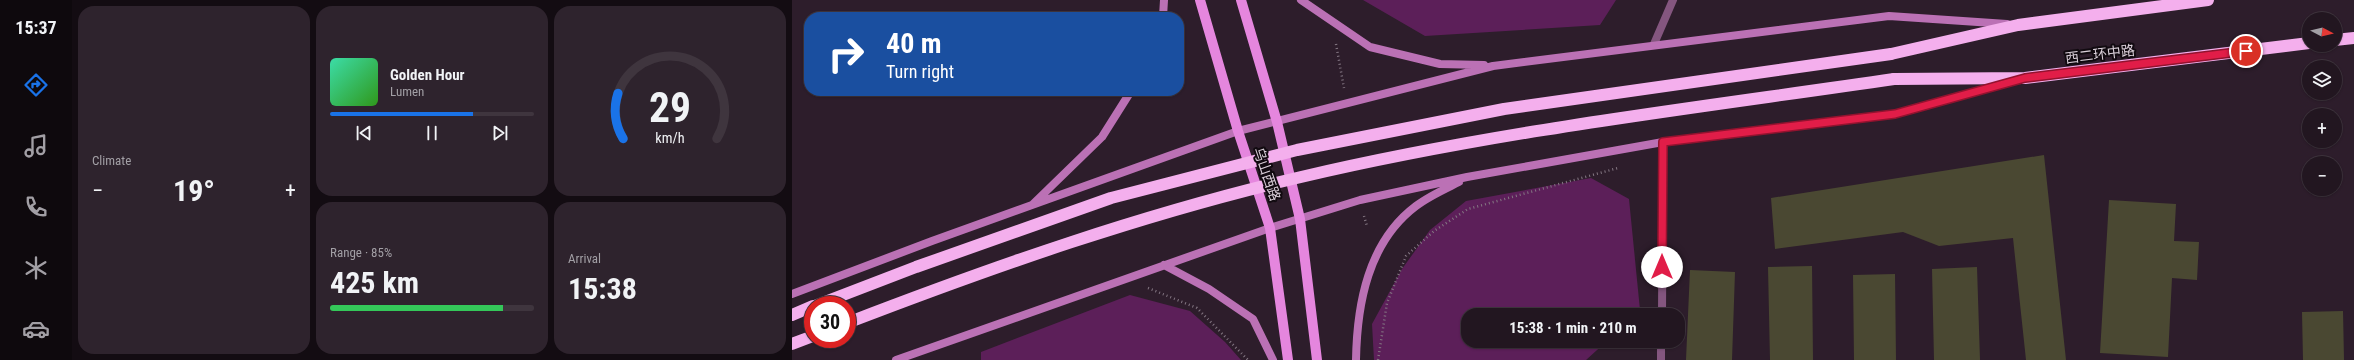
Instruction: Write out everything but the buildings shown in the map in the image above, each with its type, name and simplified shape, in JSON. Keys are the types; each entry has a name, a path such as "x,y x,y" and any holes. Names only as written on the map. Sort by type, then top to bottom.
{"highway":[{"path":"840,296 916,267 1111,198 1297,150 1504,109 1891,54 2018,25 2208,0"},
{"path":"2342,39 2354,38"},
{"name":"西二环中路","path":"856,320 927,292 1115,228 1300,177 1506,135 1894,80 2025,78 2302,45"},
{"path":"792,314 804,309"},
{"path":"792,344 804,339"}],"main road":[{"path":"1163,12 1164,0"},
{"name":"乌山西路","path":"1200,0 1238,132 1270,228 1288,360"},
{"name":"乌山西路","path":"1241,0 1277,122 1300,218 1317,360"},
{"path":"1301,0 1370,47 1440,64 1493,66"},
{"path":"792,294 1238,132 1493,66 1654,44 1890,16 2018,25"},
{"path":"896,360 1270,228 1360,200 1467,177 1663,142 1895,114 2025,78"},
{"path":"1030,207 1102,136 1128,96"},
{"path":"1356,360 1357,322 1366,283 1384,239 1416,206 1467,177"},
{"path":"1164,265 1209,289 1253,319 1273,360"}],"street":[{"path":"1654,44 1673,0"},
{"path":"1662,308 1663,142"},
{"path":"1661,348 1661,360"}],"path":[{"path":"1378,360 1387,303 1406,256 1434,232 1468,209 1625,166"},
{"path":"1143,285 1197,308 1248,360"}],"shaded area":[{"path":"1363,0 1616,0 1600,25 1425,36"},
{"path":"1591,178 1629,199 1640,308 1461,308 1461,348 1599,348 1586,360 1374,360 1372,324 1402,269 1430,230 1466,201"},
{"path":"1130,295 1190,311 1225,342 1241,360 981,360 981,352"}],"route":[{"path":"1662,267 1663,142 1895,114 2025,78 2246,51"}]}
